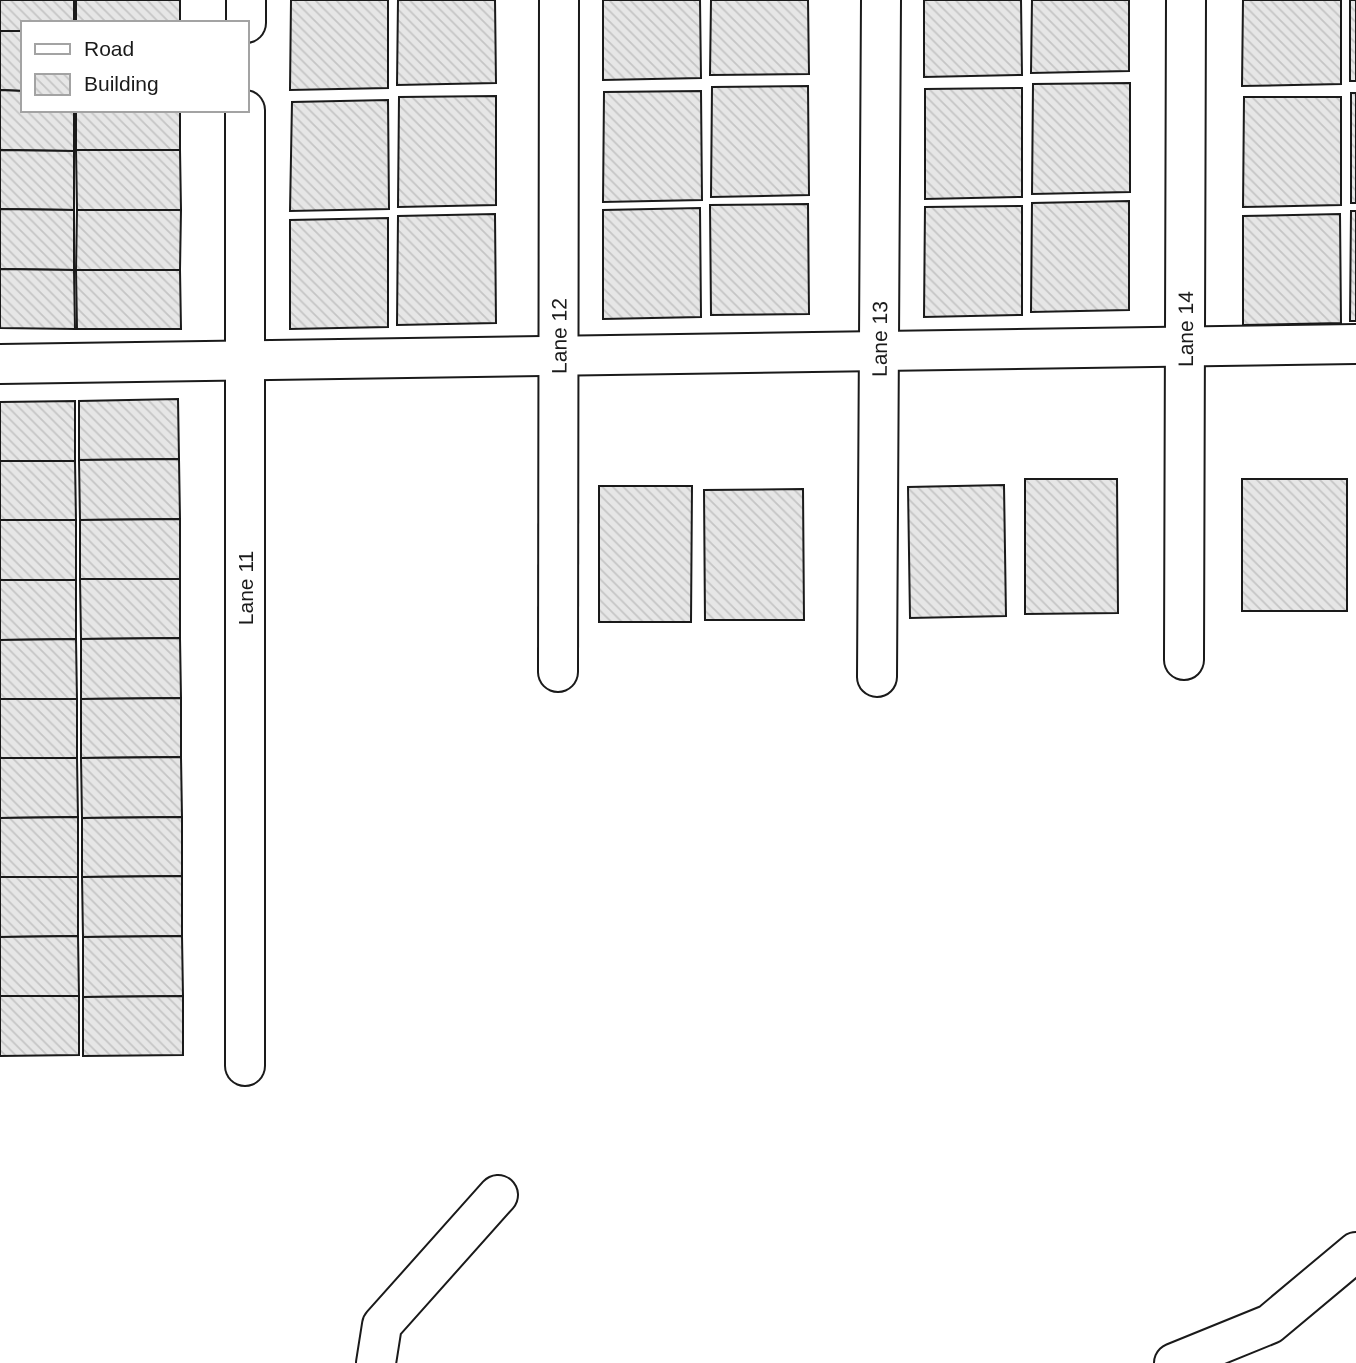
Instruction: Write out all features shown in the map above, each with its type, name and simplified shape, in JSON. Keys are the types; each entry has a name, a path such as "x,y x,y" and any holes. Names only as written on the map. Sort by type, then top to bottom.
{"street":[{"path":"246,0 246,21"},
{"name":"Lane 12","path":"558,672 556,357 559,0"},
{"name":"Lane 13","path":"877,677 881,0"},
{"name":"Lane 14","path":"1184,660 1185,0"},
{"name":"Lane 11","path":"245,1066 246,112"},
{"path":"0,364 1356,344"},
{"path":"376,1363 382,1325 498,1195"},
{"path":"1193,1359 1270,1324 1356,1252"}],"building":[{"path":"0,0 74,0 74,21 21,21 21,31 0,31"},
{"path":"76,0 180,0 180,21 76,21"},
{"path":"291,0 388,0 388,88 290,90"},
{"path":"398,0 495,0 496,83 397,85"},
{"path":"603,0 700,0 701,78 603,80"},
{"path":"711,0 808,0 809,74 710,75"},
{"path":"924,0 1021,0 1022,75 924,77"},
{"path":"1032,0 1129,0 1129,71 1031,73"},
{"path":"1243,0 1341,0 1341,84 1242,86"},
{"path":"1350,0 1356,0 1356,81 1350,81"},
{"path":"0,31 21,31 21,91 0,90"},
{"path":"1130,83 1130,192 1032,194 1033,84"},
{"path":"808,86 809,195 711,197 712,87"},
{"path":"1022,88 1022,197 925,199 925,89"},
{"path":"0,90 21,91 21,112 74,112 74,151 0,150"},
{"path":"701,91 702,200 603,202 604,92"},
{"path":"1351,93 1356,93 1356,203 1351,203"},
{"path":"496,96 496,205 398,207 399,97"},
{"path":"1244,97 1341,97 1341,205 1243,207"},
{"path":"388,100 389,209 290,211 292,102"},
{"path":"76,112 180,112 180,150 76,150"},
{"path":"0,150 74,151 74,210 0,209"},
{"path":"76,150 180,150 181,210 77,210"},
{"path":"1129,201 1129,310 1031,312 1032,203"},
{"path":"808,204 809,314 711,315 710,205"},
{"path":"1022,206 1022,315 924,317 925,207"},
{"path":"700,208 701,317 603,319 603,210"},
{"path":"0,209 74,210 74,270 0,269"},
{"path":"77,210 181,210 180,270 76,270"},
{"path":"1351,211 1356,211 1356,321 1350,321"},
{"path":"495,214 496,323 397,325 398,216"},
{"path":"1340,214 1341,323 1243,325 1243,216"},
{"path":"388,218 388,327 290,329 290,220"},
{"path":"0,269 74,270 75,329 0,328"},
{"path":"76,270 180,270 181,329 77,329"},
{"path":"178,399 179,459 79,460 79,401"},
{"path":"75,401 75,461 0,461 0,402"},
{"path":"179,459 180,519 80,520 79,460"},
{"path":"0,461 75,461 76,520 0,520"},
{"path":"1025,479 1117,479 1118,613 1025,614"},
{"path":"1242,479 1347,479 1347,611 1242,611"},
{"path":"1004,485 1006,616 910,618 908,487"},
{"path":"599,486 692,486 691,622 599,622"},
{"path":"803,489 804,620 705,620 704,490"},
{"path":"180,519 180,579 80,579 80,520"},
{"path":"0,520 76,520 76,580 0,580"},
{"path":"80,579 180,579 180,638 81,639"},
{"path":"0,580 76,580 76,639 0,640"},
{"path":"180,638 181,698 81,699 81,639"},
{"path":"76,639 77,699 0,699 0,640"},
{"path":"181,698 181,757 81,758 81,699"},
{"path":"0,699 77,699 77,758 0,758"},
{"path":"181,757 182,817 82,818 81,758"},
{"path":"0,758 77,758 78,817 0,818"},
{"path":"78,817 78,877 0,877 0,818"},
{"path":"182,817 182,876 82,877 82,818"},
{"path":"182,876 182,936 83,937 82,877"},
{"path":"0,877 78,877 78,936 0,937"},
{"path":"78,936 79,996 0,996 0,937"},
{"path":"182,936 183,996 83,997 83,937"},
{"path":"0,996 79,996 79,1055 0,1056"},
{"path":"183,996 183,1055 83,1056 83,997"}]}
